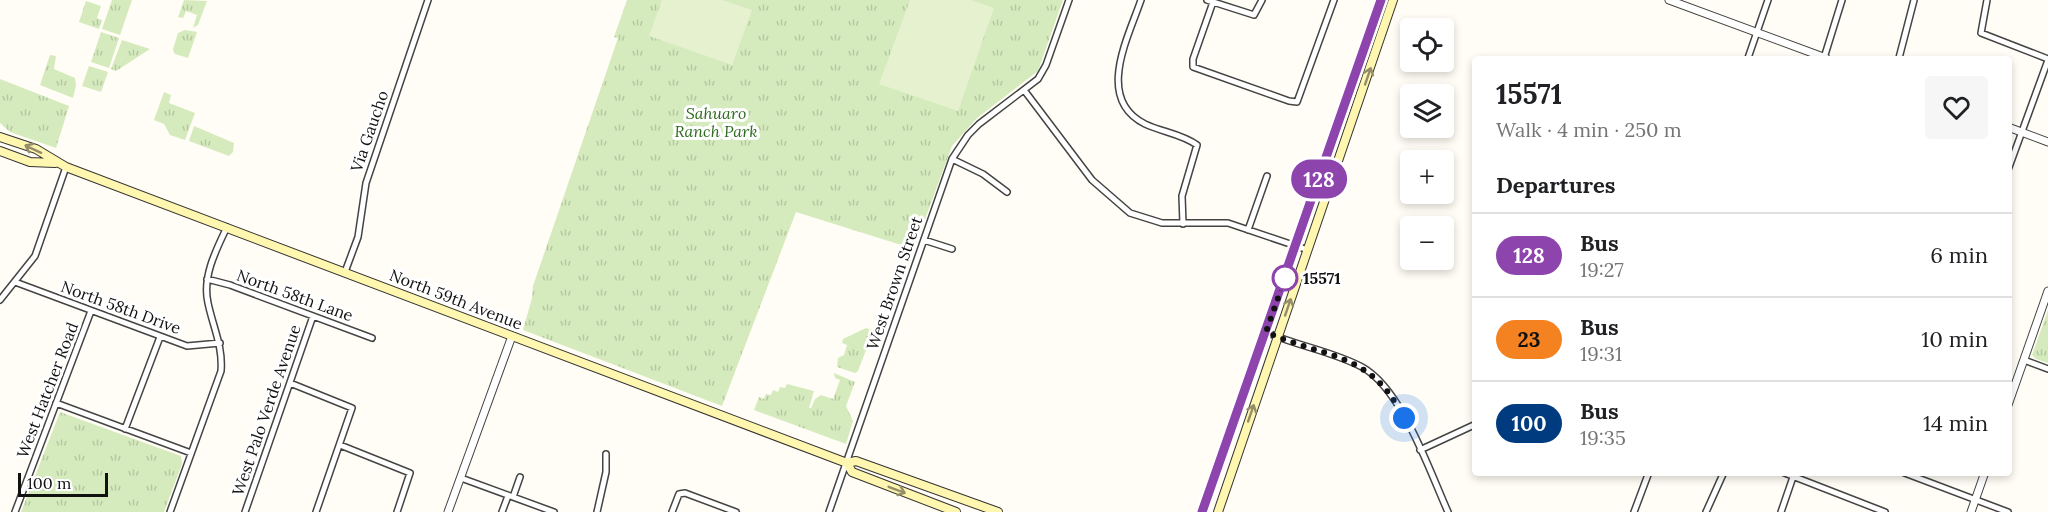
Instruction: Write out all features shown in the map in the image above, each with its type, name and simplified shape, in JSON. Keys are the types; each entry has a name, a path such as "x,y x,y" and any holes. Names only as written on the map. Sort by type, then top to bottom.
{"main road":[{"path":"1202,512 1381,0"},
{"path":"1218,512 1393,0"},
{"path":"1339,160 1335,151 1351,105 1352,85"},
{"name":"North 59th Avenue","path":"3,139 36,149 66,167 847,463 856,460 998,512"},
{"name":"North 59th Avenue","path":"0,151 30,162 56,163"},
{"path":"1222,458 1235,463"},
{"name":"North 59th Avenue","path":"847,463 852,472 956,512"}],"street":[{"name":"Via Gaucho","path":"345,272 358,237 366,183 428,0"},
{"name":"West Brown Street","path":"829,512 952,159 979,124 1024,90 1043,72 1069,0"},
{"path":"1141,0 1118,70 1119,92 1127,109 1133,115 1147,124 1197,145 1182,196 1183,224"},
{"path":"1262,0 1254,15 1210,1 1193,59 1193,67 1288,101 1297,102 1334,0"},
{"path":"1669,0 1820,56"},
{"path":"1749,56 1768,0"},
{"path":"1826,56 1842,0"},
{"path":"1900,56 1914,0"},
{"path":"1987,0 1981,33 2048,60 2012,160"},
{"path":"1024,90 1105,194 1138,217 1162,223 1214,222 1248,230 1308,250"},
{"path":"2012,128 2048,142"},
{"path":"952,159 983,174 1007,192"},
{"path":"0,300 35,256 66,167"},
{"path":"1248,230 1267,176"},
{"path":"170,512 221,371 220,343 207,302 207,279 227,227"},
{"path":"924,240 952,249"},
{"name":"North 58th Lane","path":"207,279 230,285 372,338"},
{"name":"North 58th Drive","path":"15,282 187,346 220,343"},
{"path":"2012,394 2048,291"},
{"name":"West Hatcher Road","path":"15,512 91,310"},
{"name":"West Palo Verde Avenue","path":"245,512 313,316"},
{"path":"1266,332 1353,363 1373,374 1396,401 1448,512"},
{"path":"125,429 160,336"},
{"path":"448,512 512,336"},
{"path":"2024,360 2048,369"},
{"path":"290,383 352,408 315,512"},
{"path":"56,403 191,453"},
{"path":"1420,450 1472,426"},
{"path":"340,445 410,473 397,512"},
{"path":"597,512 606,472 606,454"},
{"path":"1635,512 1648,476"},
{"path":"1706,512 1722,476"},
{"path":"1912,476 2008,512"},
{"path":"1971,512 1984,476"},
{"path":"502,512 520,477"},
{"path":"1781,512 1793,477 1885,512"},
{"path":"461,478 554,512"},
{"path":"672,512 679,494 686,493 736,512"}],"green space":[{"path":"112,0 132,0 120,35 102,29"},
{"path":"184,0 207,1 198,25 193,28 197,15 186,11 183,18 178,17"},
{"name":"Sahuaro Ranch Park","path":"627,0 1063,0 1038,71 977,118 952,146 914,249 796,212 722,406 523,330 533,286 618,38 614,37"},
{"path":"662,0 722,0 752,10 732,65 649,36"},
{"path":"910,0 971,0 994,8 958,111 879,84"},
{"path":"86,1 101,6 97,18 102,20 99,29 79,22"},
{"path":"185,30 197,32 188,58 175,54 173,49 178,33"},
{"path":"101,32 119,38 109,68 91,62"},
{"path":"122,40 150,49 116,71 111,69"},
{"path":"50,55 56,56 54,69 75,78 73,98 40,85"},
{"path":"89,66 108,72 101,92 82,86"},
{"path":"0,79 69,106 56,148 10,132 0,123"},
{"path":"164,92 171,95 169,103 195,113 185,140 170,135 164,124 154,120"},
{"path":"194,126 234,143 233,152 229,156 189,141"},
{"path":"2048,310 2048,363 2032,355"},
{"path":"866,328 883,334 879,344 866,350 858,371 855,373 837,367 838,358 844,355 847,345 842,343 843,339"},
{"path":"834,373 855,382 846,406 853,421 846,444 754,410 759,397 764,399 766,394 771,395 773,390 778,392 780,387 785,388 787,384 814,391 809,408 821,395 833,399 840,380 835,378"},
{"path":"60,412 181,456 182,464 164,512 21,512"}],"bus line":[{"name":"128","path":"1202,512 1381,0"}],"place":[{"name":"15571","path":"1285,278"}],"route":[{"path":"1285,278 1266,332 1353,363 1373,374 1391,393 1404,418"}]}
